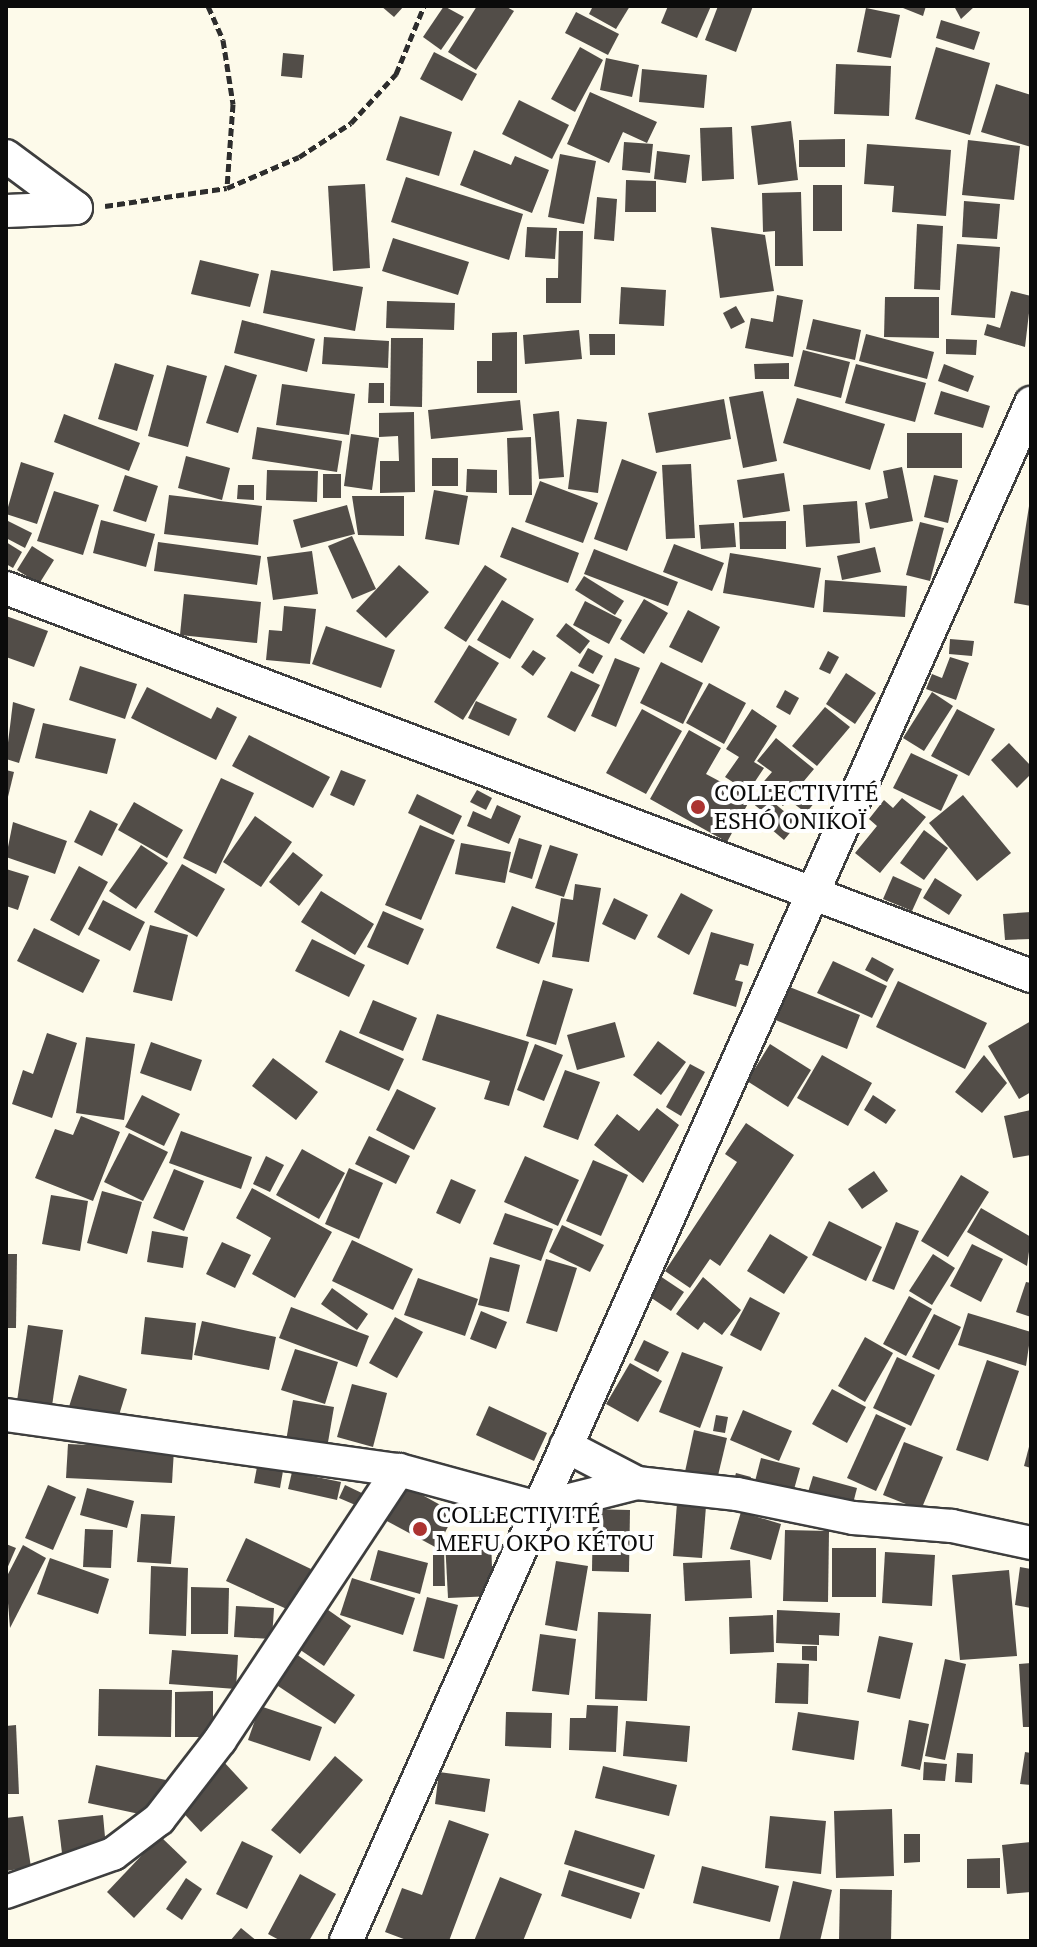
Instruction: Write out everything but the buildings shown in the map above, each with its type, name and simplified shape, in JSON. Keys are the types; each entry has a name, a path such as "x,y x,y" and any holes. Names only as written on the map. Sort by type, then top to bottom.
{"street":[{"path":"6,156 76,208"},
{"path":"6,211 76,208"},
{"path":"346,1941 811,889 1031,403"},
{"path":"6,588 811,889 1031,976"},
{"path":"6,1415 399,1470 538,1508 637,1483 737,1494 853,1518 952,1526 1031,1543"},
{"path":"566,1446 637,1483"},
{"path":"6,1892 113,1854 159,1819 220,1740 399,1470"}],"path":[{"path":"208,6 223,40 233,104 227,188"},
{"path":"76,208 141,204 227,188 299,157 351,123 396,74 424,6"}],"place":[{"name":"COLLECTIVITÉ ESHÓ ONIKOÏ","path":"698,807"},
{"name":"COLLECTIVITÉ MEFU OKPO KÉTOU","path":"420,1529"}]}
